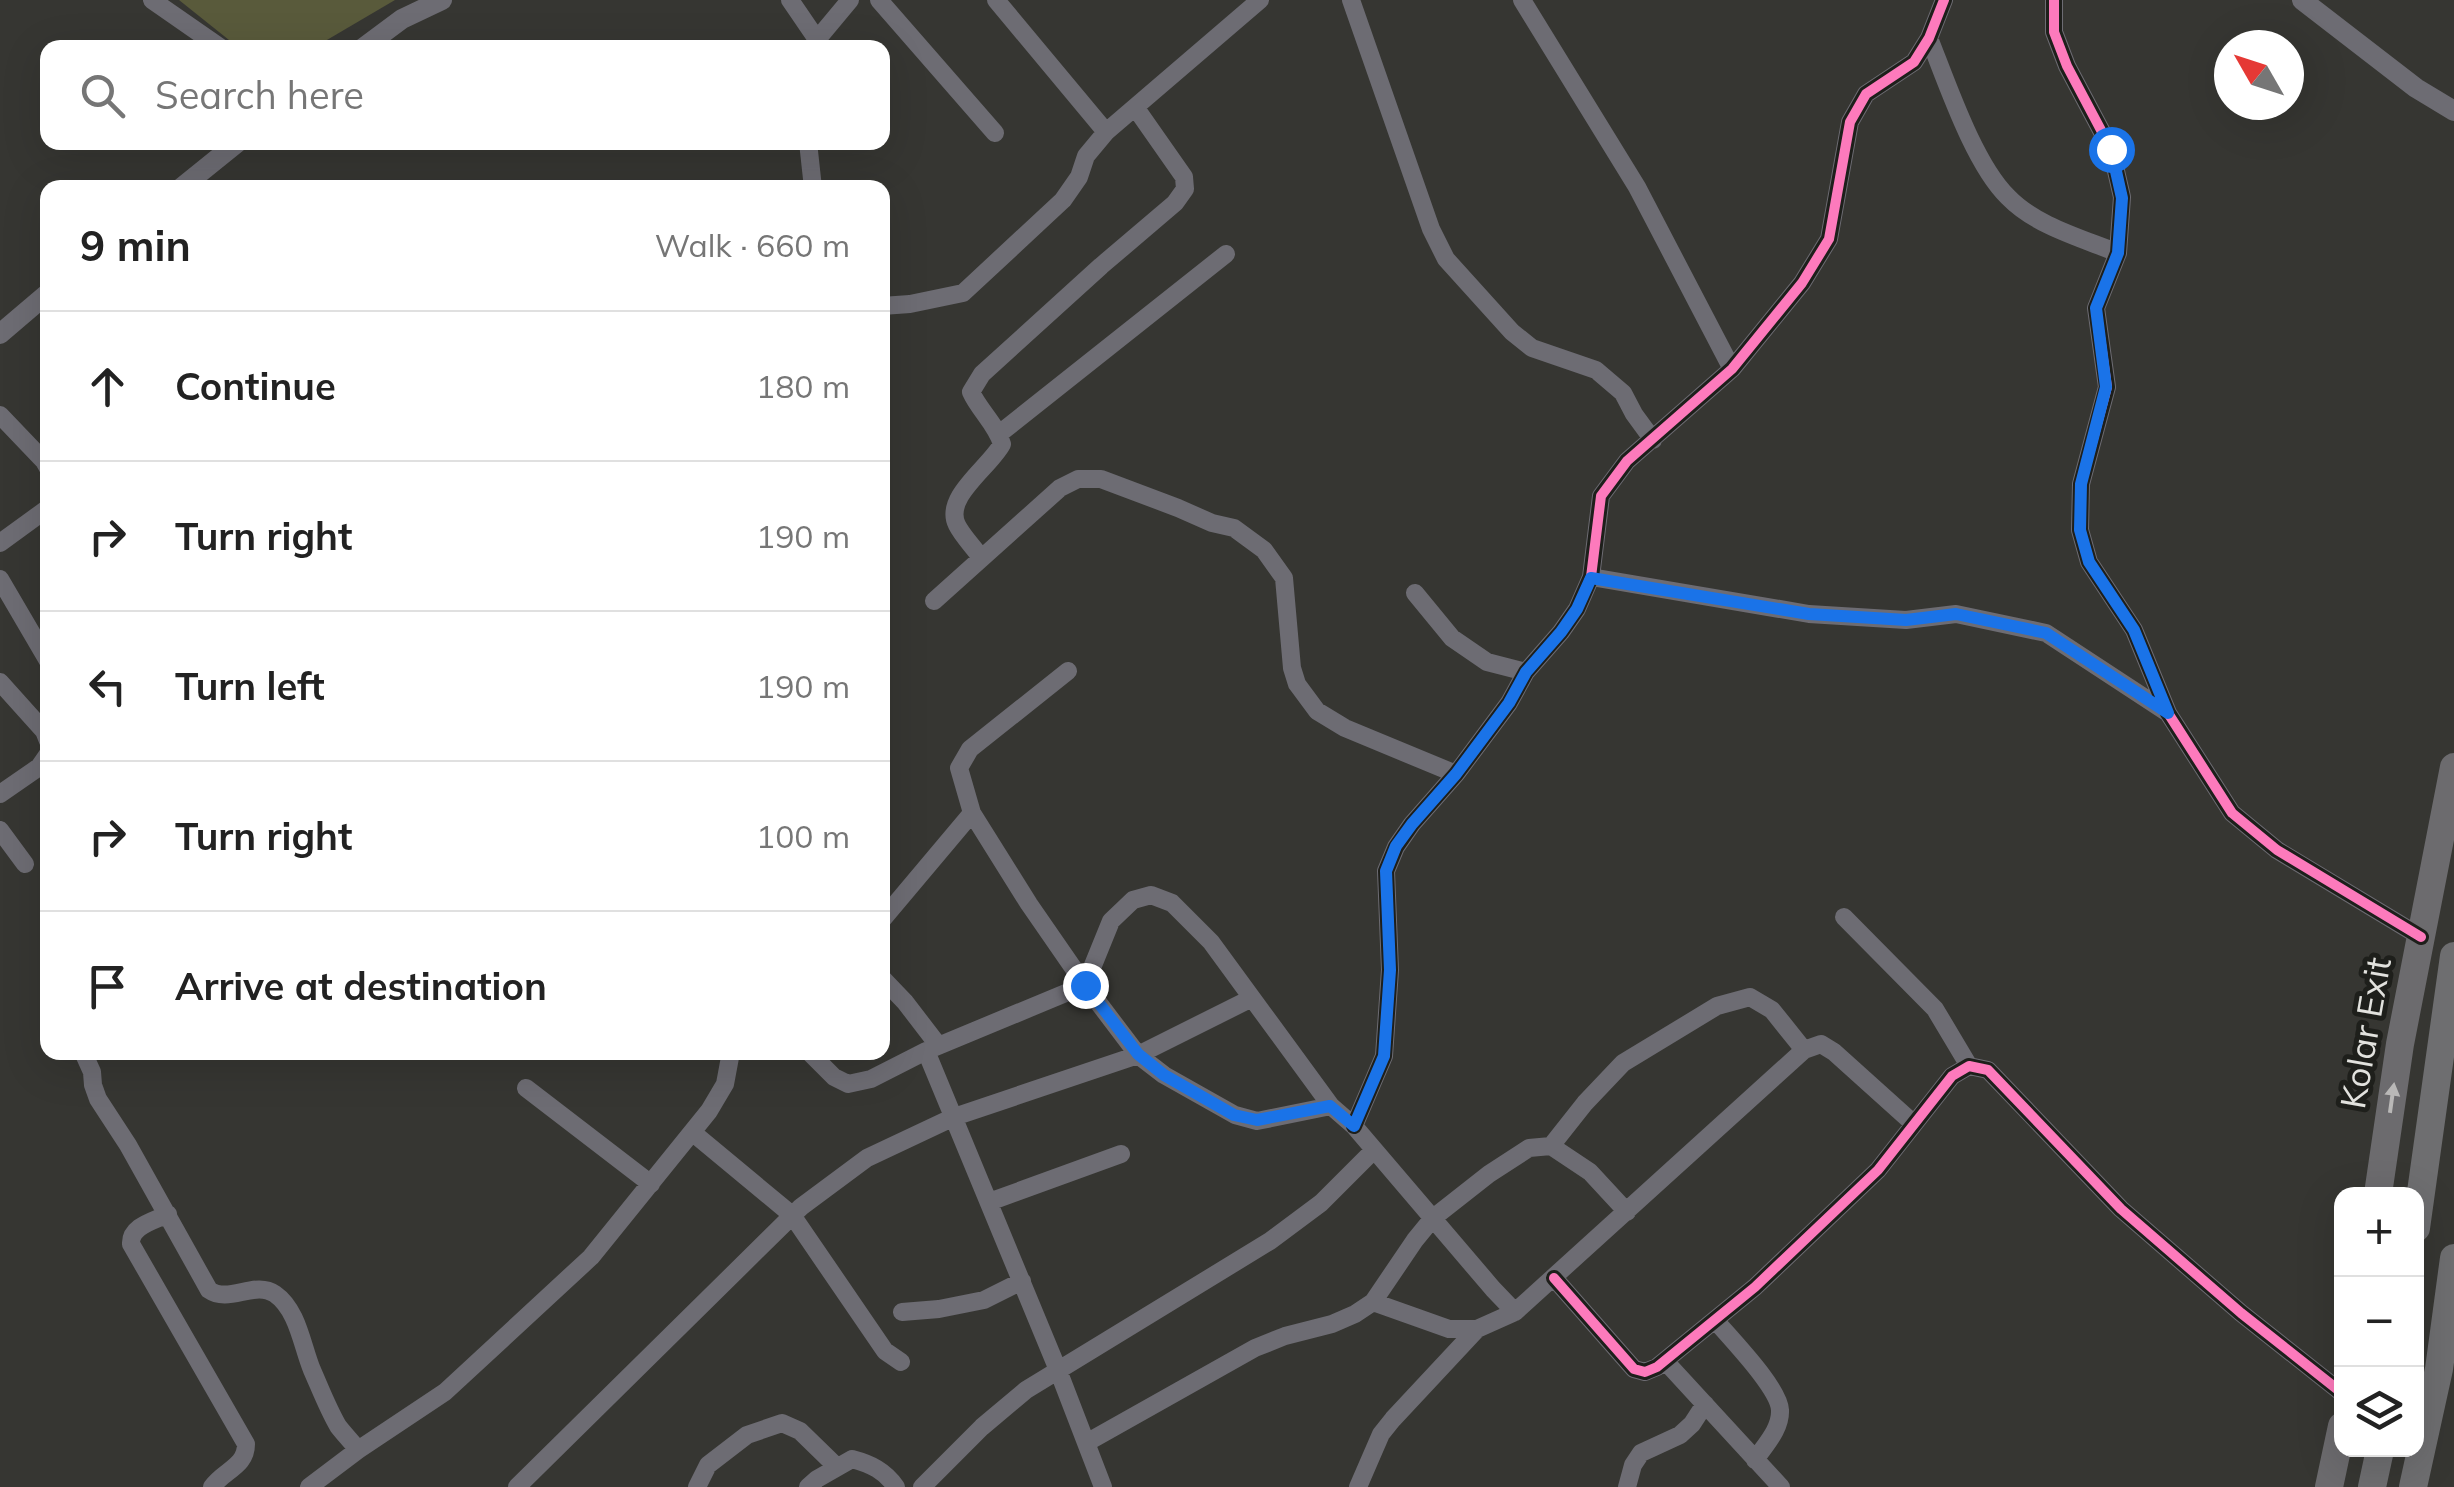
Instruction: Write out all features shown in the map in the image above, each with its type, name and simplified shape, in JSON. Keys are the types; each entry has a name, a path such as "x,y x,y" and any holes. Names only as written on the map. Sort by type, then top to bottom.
{"highway":[{"path":"2422,1187 2454,956"},
{"path":"2412,1487 2440,1369 2454,1258"},
{"path":"2372,1487 2378,1457"}],"main road":[{"name":"Kolar Exit","path":"2379,1187 2400,1044 2454,768"},
{"path":"2329,1487 2335,1457"}],"street":[{"path":"152,0 210,40"},
{"path":"374,40 402,19 442,0"},
{"path":"790,0 814,40"},
{"path":"819,40 850,0"},
{"path":"879,0 995,132"},
{"path":"996,0 1106,132"},
{"path":"890,305 963,294 1063,200 1080,177 1086,156 1106,132 1260,0"},
{"path":"1351,0 1446,259 1500,320 1532,348 1596,370 1623,393 1653,440"},
{"path":"1522,0 1638,188 1732,368"},
{"path":"1354,1126 1384,1056 1390,970 1386,871 1396,846 1456,774 1509,703 1526,672 1577,609 1591,578 1601,496 1627,461 1732,368 1802,283 1828,239 1850,122 1866,94 1914,62 1929,38 1944,0"},
{"path":"2054,0 2054,32 2067,66 2111,149 2122,198 2118,253 2096,308 2106,387 2081,484 2080,530 2089,562 2134,630 2168,713 2232,813 2277,850 2421,936"},
{"path":"2302,0 2416,88 2454,111"},
{"path":"1929,38 1984,166 2008,198 2041,222 2118,253"},
{"path":"982,558 957,524 953,512 960,495 1002,444 970,392 982,374 1176,203 1185,189 1184,177 1136,107"},
{"path":"191,180 228,150"},
{"path":"809,150 812,180"},
{"path":"999,434 1226,254"},
{"path":"0,334 40,300"},
{"path":"0,415 40,459"},
{"path":"934,601 1060,488 1078,479 1100,479 1234,528 1264,550 1284,578 1292,668 1316,711 1345,728 1456,774"},
{"path":"0,542 40,514"},
{"path":"1591,578 1809,614 1906,620 1956,614 2046,633 2168,713"},
{"path":"0,579 40,647"},
{"path":"1416,593 1452,638 1487,662 1526,672"},
{"path":"1068,671 970,749 959,768 972,813 1029,904 1138,1054 1164,1075 1234,1115 1257,1120 1330,1106"},
{"path":"0,682 40,726"},
{"path":"0,794 40,764"},
{"path":"890,910 972,813"},
{"path":"0,830 25,864"},
{"path":"817,1060 848,1084 872,1079 932,1048 1085,985 1110,921 1132,900 1151,895 1172,903 1211,942 1330,1106 1354,1126 1515,1312"},
{"path":"1844,916 1935,1009 1970,1066"},
{"path":"890,986 905,1002 932,1048 954,1117 1104,1487"},
{"path":"1552,1146 1623,1063 1717,1006 1750,997 1772,1010 1804,1050"},
{"path":"517,1487 792,1215 867,1158 954,1117 1138,1054 1252,998"},
{"path":"1358,1487 1381,1434 1392,1419 1477,1330 1515,1312 1804,1050 1821,1044 1834,1052 1914,1124"},
{"path":"87,1060 98,1098 209,1290 224,1295 262,1289 282,1300 291,1312 338,1426 358,1450"},
{"path":"309,1487 445,1392 591,1257 709,1111 724,1084 729,1060"},
{"path":"1554,1278 1634,1369 1646,1372 1755,1287 1878,1170 1952,1076 1970,1066 1988,1070 2120,1209 2334,1387"},
{"path":"526,1088 651,1184"},
{"path":"692,1132 792,1215 885,1351 901,1362"},
{"path":"1086,1442 1256,1348 1355,1314 1373,1302 1434,1218 1489,1174 1530,1148 1552,1146 1590,1172 1626,1212"},
{"path":"922,1487 1026,1390 1270,1241 1321,1203 1374,1150"},
{"path":"989,1202 1121,1154"},
{"path":"168,1214 136,1230 131,1244 246,1444 241,1463 212,1487"},
{"path":"902,1312 940,1310 984,1300 1022,1282"},
{"path":"1373,1302 1450,1329 1477,1330"},
{"path":"1715,1320 1772,1388 1780,1408 1777,1428 1756,1460"},
{"path":"1664,1361 1780,1487"},
{"path":"1627,1487 1642,1453 1680,1434 1692,1424 1704,1404"},
{"path":"697,1487 708,1464 748,1435 782,1423 800,1431 837,1468"},
{"path":"808,1487 852,1460 870,1464 896,1487"}],"green space":[{"path":"179,0 395,0 327,40 229,40"}],"cycle path":[{"path":"1354,1126 1384,1056 1390,970 1386,871 1396,847 1456,774 1509,703 1526,672 1577,609 1591,577 1601,496 1627,461 1732,369 1802,283 1829,239 1850,122 1866,94 1914,62 1929,38 1944,0"},
{"path":"2054,0 2054,32 2067,66 2111,149 2122,197 2118,253 2096,308 2107,387 2081,484 2080,530 2089,562 2134,630 2168,713 2232,813 2277,850 2421,937"},
{"path":"1554,1278 1634,1369 1645,1372 1657,1367 1755,1287 1878,1170 1952,1076 1969,1066 1988,1070 2121,1209 2241,1313 2334,1387"}],"route":[{"path":"1085,985 1138,1054 1164,1075 1234,1115 1257,1120 1330,1106 1354,1126 1384,1056 1390,970 1386,871 1396,846 1456,774 1509,703 1526,672 1561,632 1591,578 1809,614 1906,620 1956,614 2046,633 2168,713 2134,630 2089,562 2080,530 2081,484 2106,387 2096,308 2118,253 2122,198 2111,149"}]}
